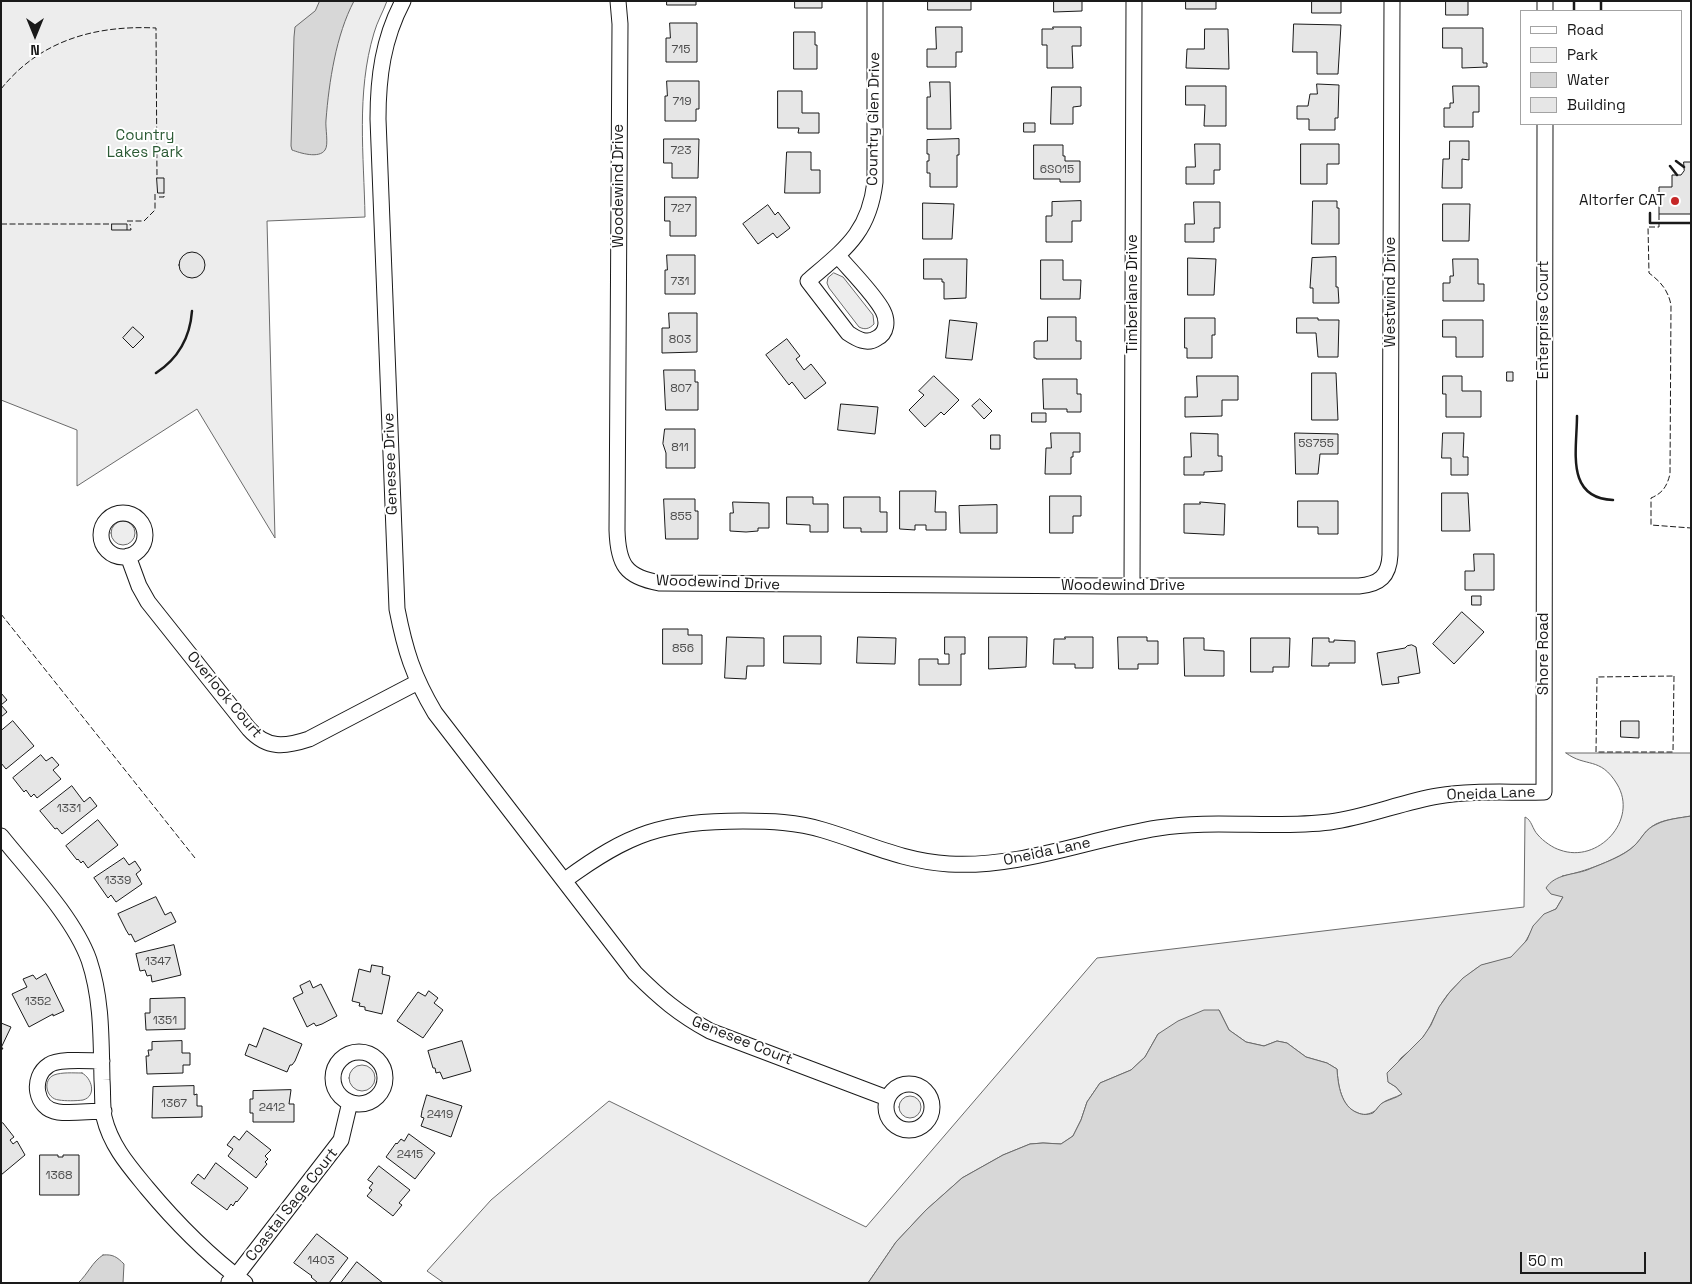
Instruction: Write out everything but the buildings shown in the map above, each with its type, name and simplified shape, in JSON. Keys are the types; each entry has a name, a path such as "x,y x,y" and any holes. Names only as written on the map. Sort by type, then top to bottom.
{"street":[{"name":"Genesee Drive","path":"403,1 384,47 378,84 397,609 404,643 418,682 435,713 565,880"},
{"name":"Woodewind Drive","path":"618,1 620,24 617,530 620,559 633,575 660,583 1132,586 1359,586 1370,585 1381,579"},
{"name":"Country Glen Drive","path":"838,256 883,312 886,328 882,335 874,340 865,341 857,339 848,333 808,281 838,256 854,239 869,214 873,199 875,182 875,1"},
{"name":"Timberlane Drive","path":"1132,586 1134,1"},
{"name":"Westwind Drive","path":"1381,579 1390,566 1392,1"},
{"name":"Enterprise Court","path":"1544,515 1545,125"},
{"name":"Shore Road","path":"1544,515 1544,792"},
{"name":"Overlook Court","path":"128,556 139,586 148,602 249,729 263,742 282,745 295,744 309,739 418,682"},
{"name":"Oneida Lane","path":"565,880 611,848 628,840 660,828 697,822 756,821 797,824 822,830 898,856 936,863 984,864 1022,859 1157,828 1205,824 1312,824 1350,818 1453,794 1544,792"},
{"path":"1,836 67,919 79,938 88,958 95,980 100,1007 104,1117 114,1144 123,1159 167,1212 236,1281"},
{"name":"Genesee Court","path":"565,880 635,973 659,997 684,1017 710,1031 888,1098"},
{"path":"102,1061 58,1062 49,1065 39,1078 37,1088 38,1098 48,1109 57,1112 104,1111"},
{"name":"Coastal Sage Court","path":"236,1281 341,1140 350,1102"}],"green space":[{"name":"Country Lakes Park","path":"1,1 387,1 374,33 365,78 362,125 365,217 267,221 275,538 197,409 77,486 77,430 1,400"},
{"path":"834,273 843,277 873,315 874,324 870,327 865,329 859,327 829,288 828,278"},
{"path":"123,521 131,525 135,533 131,541 123,545 115,541 111,533 115,525"},
{"path":"1566,753 1691,753 1691,816 1656,824 1648,829 1634,846 1620,856 1589,869 1562,876 1563,897 1556,909 1540,919 1525,943 1513,956 1477,968 1452,990 1440,1006 1426,1033 1401,1058 1388,1082 1402,1094 1383,1102 1371,1113 1360,1114 1352,1110 1344,1101 1338,1082 1337,1069 1327,1063 1306,1057 1287,1043 1277,1041 1264,1046 1246,1042 1229,1030 1219,1010 1158,1034 1145,1057 1131,1070 1100,1083 1087,1102 1073,1136 1061,1144 1030,1144 1003,1155 962,1178 926,1210 896,1242 868,1283 444,1283 427,1271 491,1200 609,1101 866,1227 1097,958 1524,907 1525,817 1538,835 1548,844 1554,848 1574,853 1588,851 1601,845 1611,836 1619,824 1623,811 1622,798 1617,784 1611,775 1599,766"},
{"path":"362,1065 371,1069 375,1078 371,1087 362,1091 353,1087 349,1078 353,1069"},
{"path":"64,1073 82,1073 88,1079 91,1087 90,1095 87,1098 71,1101 55,1099 51,1096 47,1089 50,1077"},
{"path":"910,1096 918,1099 921,1107 918,1115 910,1118 902,1115 899,1107 902,1099"}],"water":[{"path":"320,1 354,1 342,29 334,59 327,105 326,148 322,153 314,155 292,150 291,146 294,37 295,27 315,11"},
{"path":"1691,816 1691,1283 868,1283 896,1242 926,1210 962,1178 1003,1155 1030,1144 1061,1144 1073,1136 1087,1102 1100,1083 1131,1070 1145,1057 1158,1034 1178,1021 1204,1010 1219,1010 1229,1030 1246,1042 1264,1046 1277,1041 1287,1043 1306,1057 1327,1063 1337,1069 1338,1082 1344,1101 1348,1106 1360,1114 1373,1113 1382,1103 1402,1094 1388,1082 1387,1073 1423,1037 1449,993 1463,978 1481,965 1511,957 1527,940 1533,926 1544,914 1556,909 1563,897 1551,894 1546,888 1550,883 1559,877 1587,870 1619,856 1631,849 1647,831 1657,824"},
{"path":"103,1255 115,1256 124,1264 123,1283 78,1283 96,1261"}],"fence":[{"path":"1,89 16,72 33,58 51,47 71,39 112,29 156,28 157,178"},
{"path":"127,221 144,221 155,210 155,193"},
{"path":"159,197 164,197 164,193"},
{"path":"1659,214 1659,227 1648,227 1649,273 1663,287 1671,305 1670,474 1664,489 1651,498 1651,525 1691,528"},
{"path":"1,224 112,224"},
{"path":"127,230 131,230 130,224"},
{"path":"1,614 195,858"},
{"path":"1674,676 1673,752 1596,752 1597,677 1674,676"}],"wall":[{"path":"1574,1 1574,10"},
{"path":"1601,1 1601,10"},
{"path":"1676,161 1684,167"},
{"path":"1670,166 1677,175"},
{"path":"1650,213 1650,223 1691,223"},
{"path":"156,373 171,361 182,346 189,330 192,311"},
{"path":"1577,416 1576,457 1577,470 1581,482 1587,491 1598,497 1613,500"}],"place":[{"name":"Altorfer CAT","path":"1675,201"}]}
